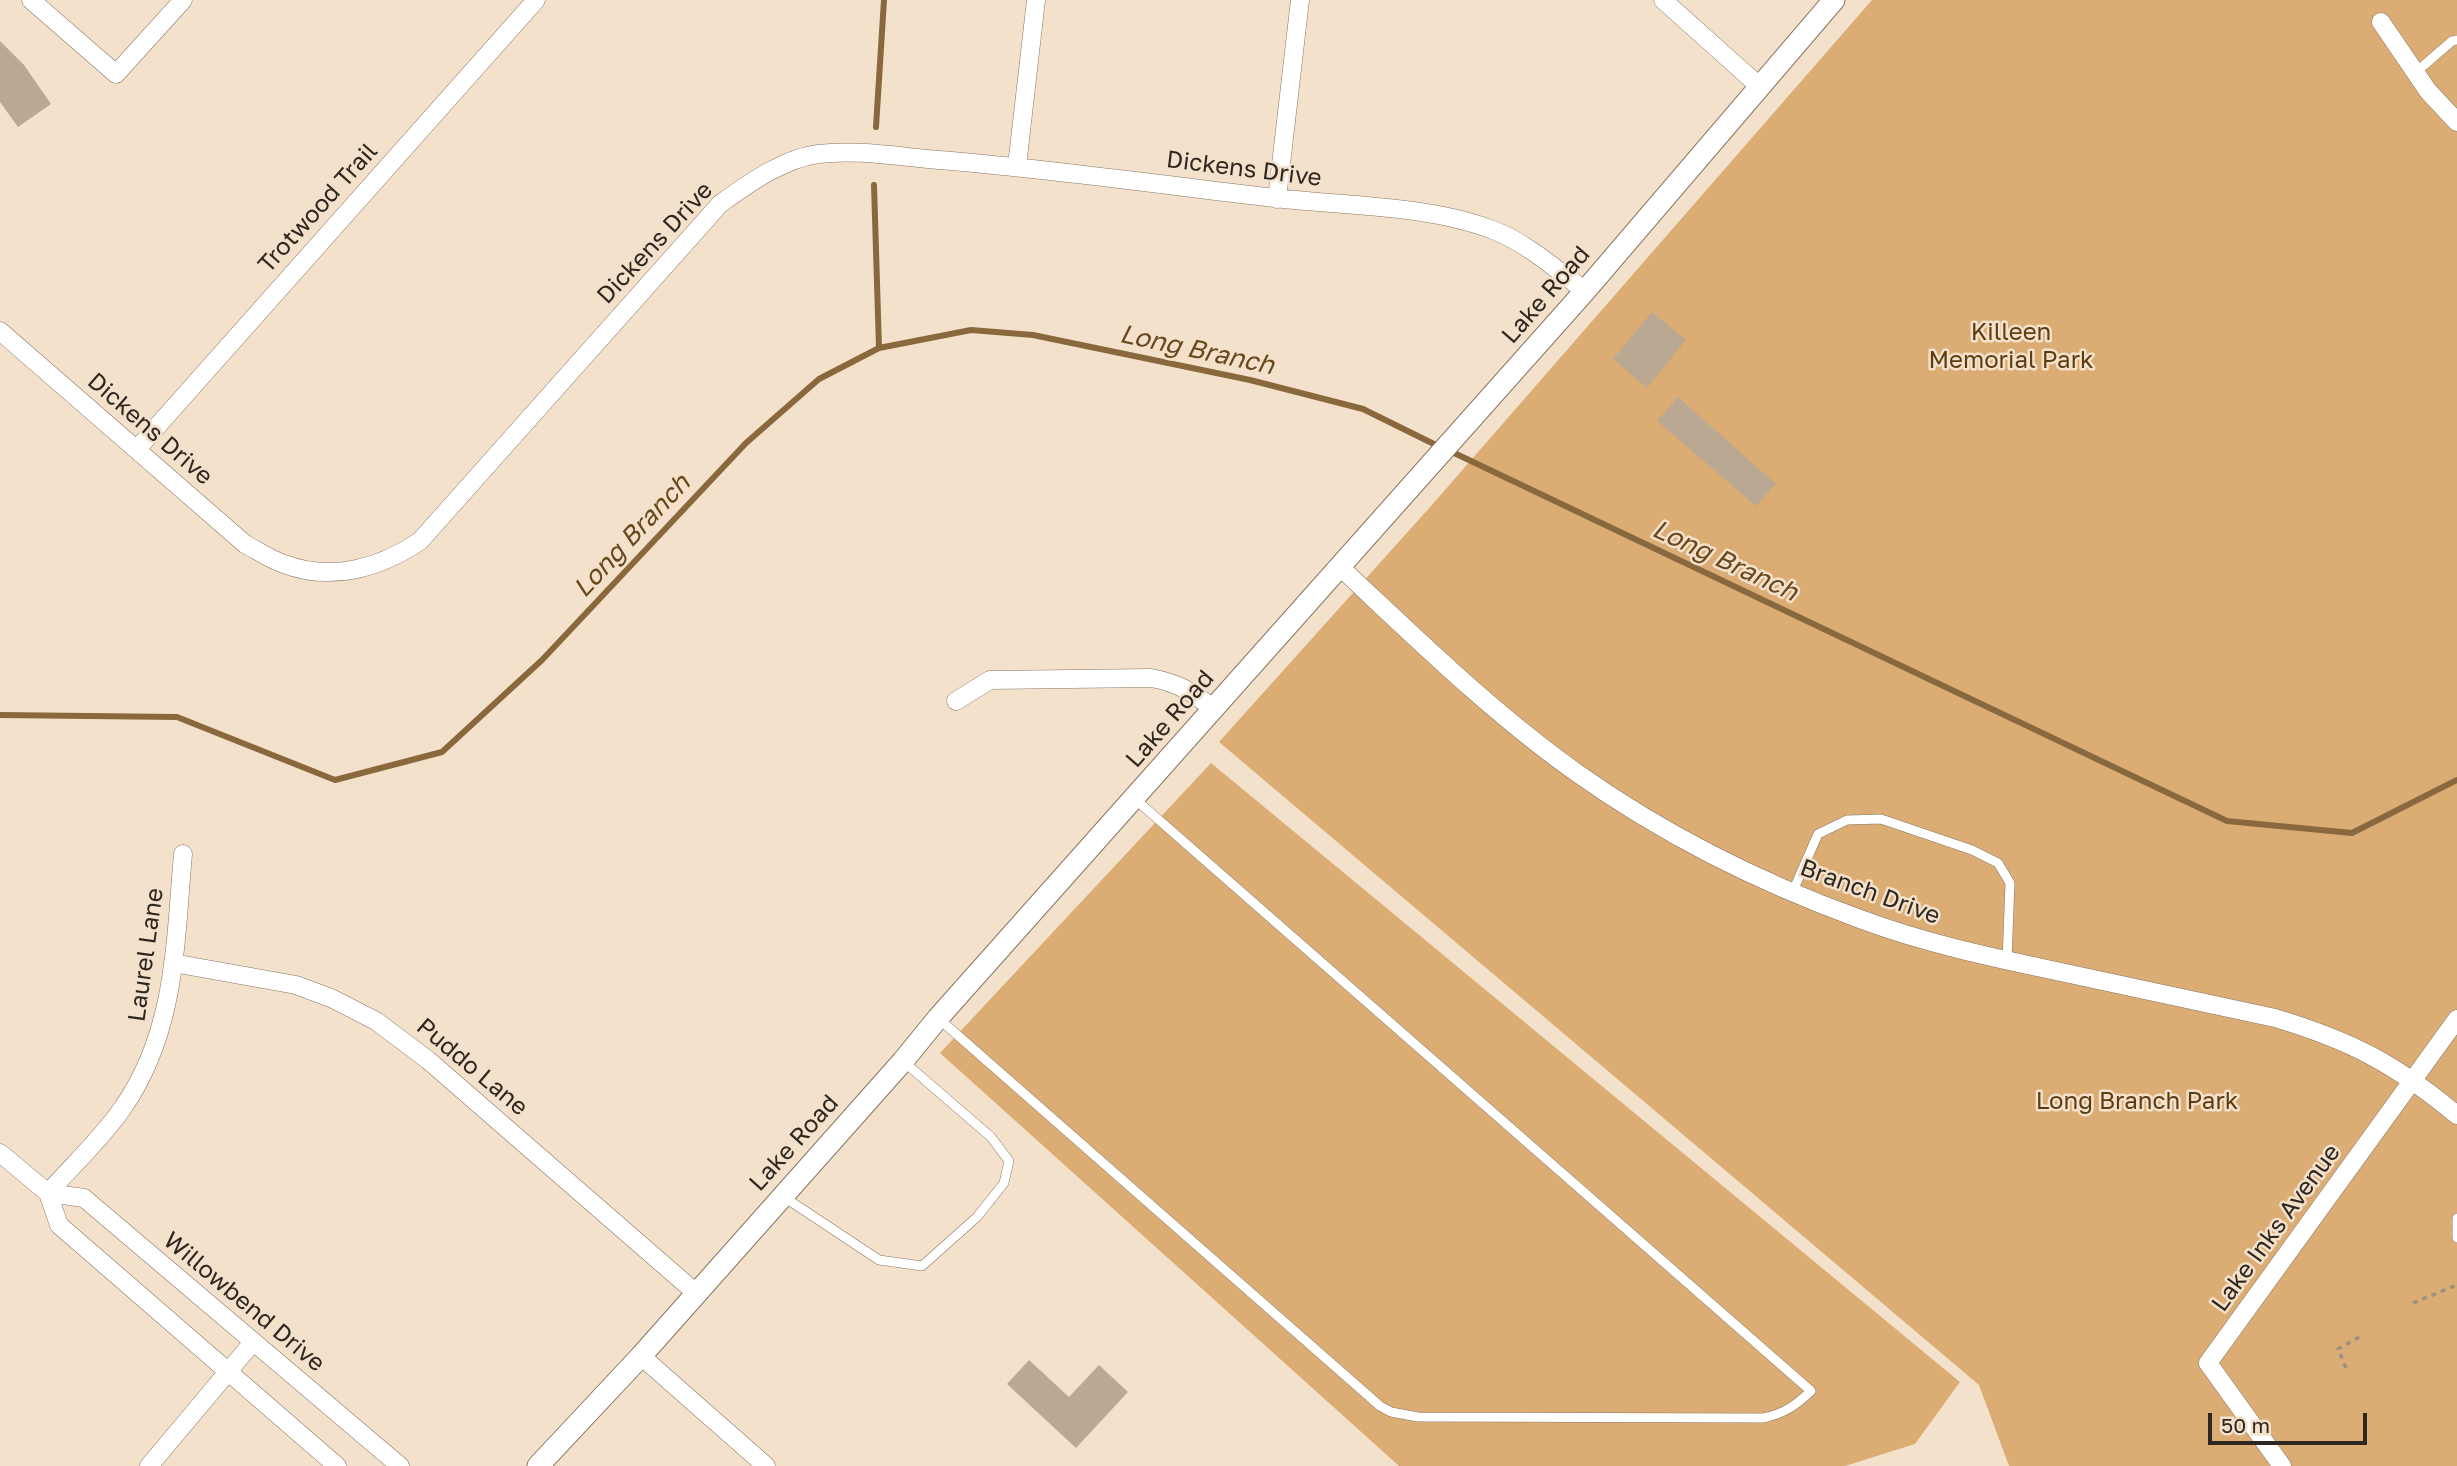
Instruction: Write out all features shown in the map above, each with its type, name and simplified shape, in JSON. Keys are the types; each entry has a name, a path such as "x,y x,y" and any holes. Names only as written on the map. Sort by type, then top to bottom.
{"street":[{"path":"31,0 116,74 183,0"},
{"name":"Trotwood Trail","path":"137,449 536,0"},
{"path":"1017,166 1036,0"},
{"path":"1277,198 1300,0"},
{"path":"1662,0 1759,86"},
{"name":"Lake Road","path":"538,1466 641,1356 1339,566 1470,423 1834,0"},
{"path":"2381,22 2428,91 2457,122"},
{"name":"Dickens Drive","path":"0,331 245,544 285,565 328,573 363,569 396,557 420,541 720,204 751,182 791,162 817,154 1017,166 1448,216 1495,230 1526,248 1586,291"},
{"name":"Branch Drive","path":"1339,566 1485,701 1577,773 1682,839 1793,891 1860,919 1916,938 2286,1021 2345,1041 2414,1080 2457,1115"},
{"path":"956,701 990,680 1152,678 1172,681 1188,689 1214,709"},
{"name":"Laurel Lane","path":"48,1193 121,1111 136,1087 160,1036 173,963 183,854"},
{"name":"Puddo Lane","path":"173,963 296,985 331,998 376,1021 428,1060 696,1293"},
{"name":"Lake Inks Avenue","path":"2282,1466 2208,1363 2457,1019"},
{"path":"0,1153 48,1193 59,1225 337,1466"},
{"name":"Willowbend Drive","path":"48,1193 84,1198 400,1466"},
{"path":"149,1466 253,1342"},
{"path":"641,1356 766,1466"}],"lane":[{"path":"2415,73 2452,41 2457,40"},
{"path":"938,1018 1380,1406 1391,1412 1418,1417 1763,1418 1786,1411 1811,1391 1135,799"},
{"path":"1793,891 1818,835 1847,820 1881,819 1972,850 1998,863 2010,883 2007,960"},
{"path":"782,1196 879,1260 905,1265 922,1266 977,1217 1004,1184 1009,1161 991,1137 902,1061"},
{"path":"2457,1218 2457,1238"}],"path":[{"path":"2413,1303 2457,1285"},
{"path":"2346,1368 2338,1349 2361,1336"}],"green space":[{"path":"1872,0 2457,0 2457,1466 2009,1466 1979,1385 1219,742 1431,506"},
{"path":"1211,763 1960,1382 1915,1444 1845,1466 1399,1466 940,1053"}],"building":[{"path":"0,41 24,65 51,104 18,127 0,102"},
{"path":"1652,312 1686,340 1647,388 1613,359"},
{"path":"1678,397 1776,484 1756,506 1657,421"},
{"path":"1029,1360 1069,1397 1099,1365 1128,1392 1076,1448 1007,1384"}],"waterway":[{"path":"876,127 884,0"},
{"path":"874,185 879,348"},
{"name":"Long Branch","path":"0,715 177,717 335,780 442,752 542,660 746,443 819,379 879,348 971,330 1033,335 1250,380 1363,409 1440,447"},
{"name":"Long Branch","path":"1450,451 2227,821 2352,833 2457,780"}],"park label":[{"name":"Killeen Memorial Park","path":"2011,346"},
{"name":"Long Branch Park","path":"2137,1101"}]}
